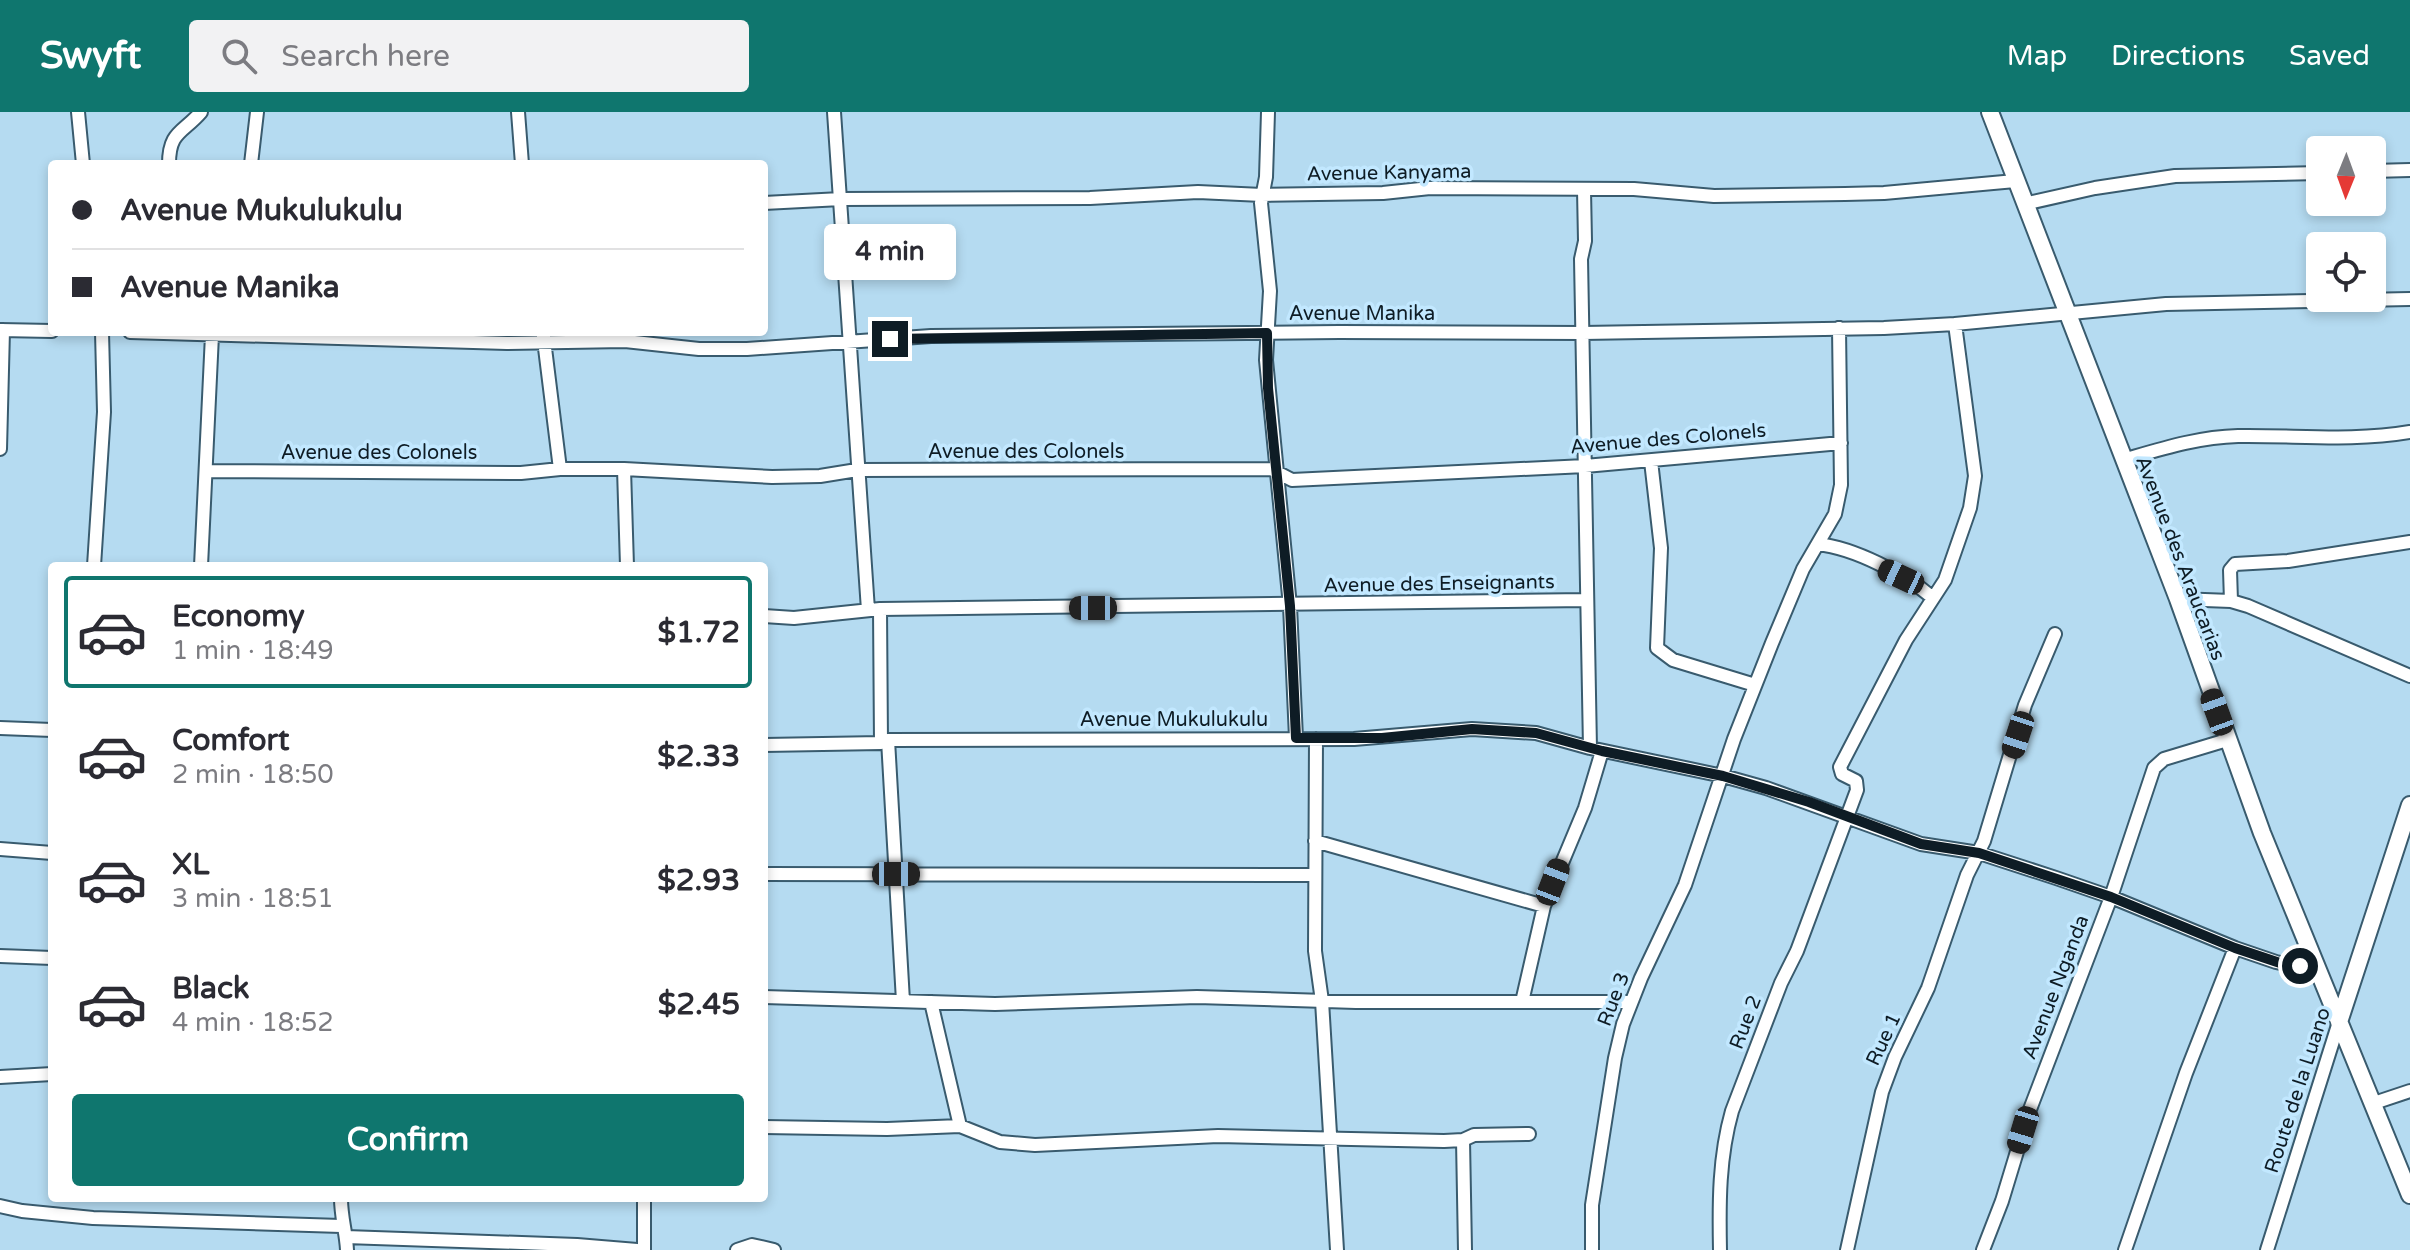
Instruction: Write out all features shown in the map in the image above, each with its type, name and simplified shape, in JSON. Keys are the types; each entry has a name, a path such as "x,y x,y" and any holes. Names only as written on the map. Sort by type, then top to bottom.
{"street":[{"path":"78,112 83,160"},
{"path":"169,160 170,143 175,135 201,112"},
{"path":"251,160 257,112"},
{"path":"518,112 522,160"},
{"path":"834,112 857,470 874,610 896,874 903,1001"},
{"path":"1268,112 1266,177 1262,195 1270,291 1266,360 1290,606 1296,738"},
{"name":"Avenue des Araucarias","path":"1990,112 2178,599 2227,740 2314,964 2410,1195"},
{"path":"2386,171 2410,170"},
{"path":"2024,204 2095,188 2175,176 2306,173"},
{"name":"Avenue Kanyama","path":"768,203 841,199 1090,198 1198,192 1262,195 1383,193 1430,188 1634,189 1714,196 1845,194 2015,181"},
{"path":"1522,1002 1544,906 1592,789 1596,749 1587,600 1581,259 1585,241 1584,190"},
{"name":"Avenue Manika","path":"466,336 544,337 699,349 747,349 931,336 1583,333 1839,328 1955,324 2166,304 2410,299"},
{"path":"1818,544 1859,554 1917,584 1933,598 1948,574 1975,486 1955,324"},
{"name":"Rue 3","path":"1592,1250 1591,1223 1596,1182 1618,1042 1631,1002 1685,885 1755,685 1803,569 1835,514 1840,497 1839,328"},
{"path":"0,449 2,330 48,331"},
{"path":"94,562 104,412 102,336"},
{"path":"201,562 212,336"},
{"path":"544,337 560,469"},
{"path":"2123,460 2203,439 2237,436 2371,438 2410,432"},
{"name":"Avenue des Colonels","path":"207,471 521,473 560,469 624,469 772,477 820,476 857,470 1271,469 1292,480 1585,466 1841,443"},
{"path":"1651,461 1661,548 1657,648 1673,660 1755,685"},
{"path":"624,469 627,562"},
{"path":"2231,601 2230,570 2235,564 2288,561 2410,542"},
{"name":"Rue 2","path":"1720,1250 1720,1178 1729,1122 1857,784 1842,774 1840,767 1906,640 1933,598"},
{"path":"2178,599 2231,601 2276,617 2410,676"},
{"name":"Avenue des Enseignants","path":"768,616 794,618 874,610 1587,600"},
{"name":"Rue 1","path":"1847,1250 1882,1092 1895,1057 1925,996 1967,875 1979,853 2025,705 2055,634"},
{"path":"0,728 48,730"},
{"name":"Avenue Mukulukulu","path":"768,745 1382,738 1495,729 1536,733 1723,776 1921,844 1979,853 2111,897 2235,948 2286,965 2314,964"},
{"path":"1316,739 1315,951 1333,1141 1337,1250"},
{"name":"Avenue Nganda","path":"1983,1250 2002,1201 2034,1098 2111,897 2154,768 2164,759 2227,740"},
{"name":"Route de la Luano","path":"2267,1250 2410,805"},
{"path":"1315,841 1544,906"},
{"path":"0,849 48,853"},
{"path":"768,874 1314,875"},
{"path":"2125,1250 2186,1073 2235,948"},
{"path":"0,956 48,958"},
{"path":"768,997 1069,1003 1197,997 1322,1001 1631,1002"},
{"path":"931,1002 960,1126"},
{"path":"0,1077 48,1074"},
{"path":"2374,1103 2410,1091"},
{"path":"768,1127 887,1129 960,1126 1000,1142 1026,1145 1171,1137 1463,1140 1474,1135 1529,1134"},
{"path":"1463,1140 1465,1250"},
{"path":"0,1196 0,1206 93,1218 345,1238 577,1245 637,1250"},
{"path":"341,1202 345,1238"},
{"path":"644,1202 644,1250"},
{"path":"737,1250 749,1245 774,1250"}],"route":[{"path":"890,339 1267,333 1268,388 1290,606 1296,738 1382,738 1472,729 1536,733 1766,788 1921,844 1979,853 2056,878 2235,948 2286,965 2300,966"}]}
